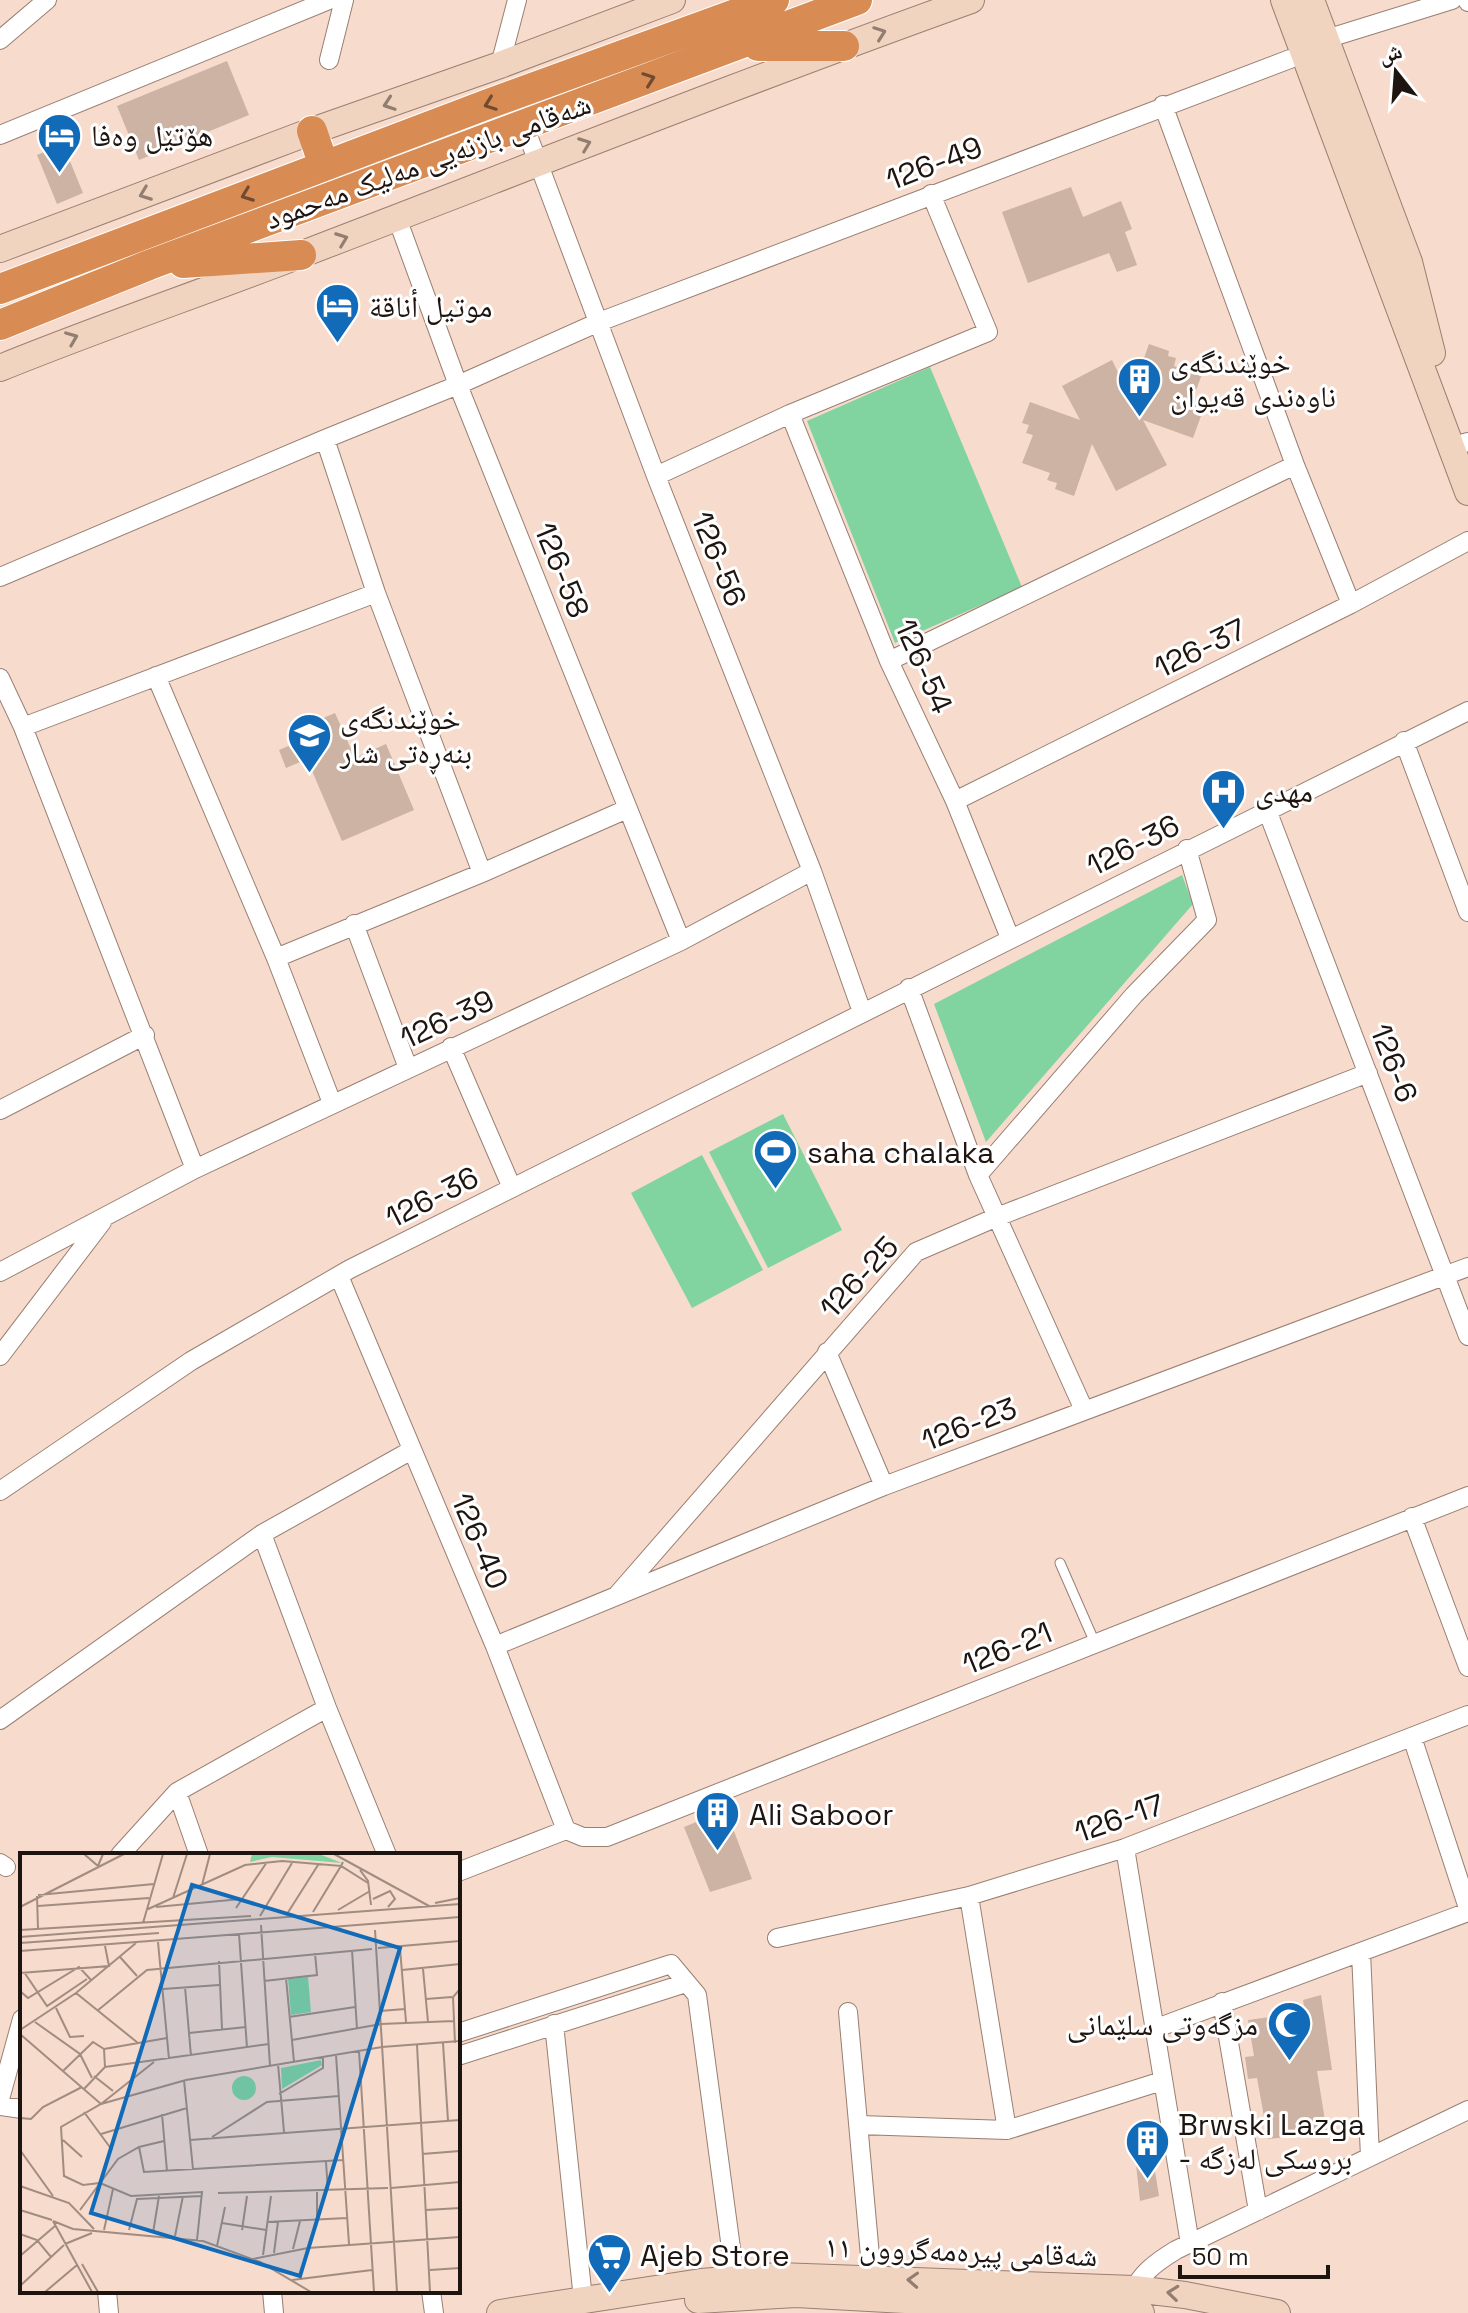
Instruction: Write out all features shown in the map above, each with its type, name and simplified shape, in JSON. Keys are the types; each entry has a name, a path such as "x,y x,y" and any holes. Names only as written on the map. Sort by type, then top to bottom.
{"highway":[{"path":"647,48 711,0"},
{"name":"شەقامی بازنەیی مەلیک مەحمود","path":"0,289 774,0"},
{"name":"شەقامی بازنەیی مەلیک مەحمود","path":"0,325 149,265 857,0"},
{"path":"740,46 844,46"},
{"path":"312,131 324,166"},
{"path":"149,265 301,255"}],"main road":[{"path":"0,249 672,0"},
{"path":"0,368 93,330 301,255 537,162 971,0"},
{"path":"1266,0 1378,284 1426,356"},
{"path":"1284,0 1426,356 1467,446"},
{"path":"1295,0 1426,356 1468,492"},
{"path":"1311,0 1409,262 1426,356"},
{"name":"شەقامی پیرەمەگروون ١١","path":"500,2313 735,2278 872,2278 1135,2305"},
{"name":"شەقامی پیرەمەگروون ١١","path":"616,2313 695,2300 763,2294 941,2307 1135,2305 1185,2295 1277,2313"}],"street":[{"path":"0,40 47,0"},
{"path":"0,135 329,0"},
{"path":"329,60 344,0"},
{"path":"500,65 517,0"},
{"path":"1326,39 1452,0"},
{"name":"126-49","path":"0,577 458,385 599,322 1290,59"},
{"path":"1163,105 1295,465 1351,604"},
{"name":"126-56","path":"524,125 656,476 812,871 862,1012"},
{"path":"656,476 790,414 988,332 931,194"},
{"name":"126-58","path":"397,218 458,385 681,941"},
{"name":"126-54","path":"790,414 889,661 955,801 1010,938"},
{"path":"325,439 376,593 482,873"},
{"path":"889,661 1295,465"},
{"name":"126-37","path":"955,801 1351,604 1468,541"},
{"path":"23,727 376,593"},
{"path":"156,676 276,958 332,1103"},
{"path":"0,678 23,727 195,1169"},
{"name":"126-36","path":"0,1491 191,1361 339,1276 909,988 1468,711"},
{"path":"1404,741 1468,912"},
{"path":"276,958 627,809"},
{"name":"126-6","path":"1267,810 1468,1336"},
{"path":"978,1175 1134,995 1207,920 1187,849"},
{"name":"126-39","path":"0,1272 195,1169 681,941 812,871"},
{"path":"354,924 408,1068"},
{"path":"909,988 978,1175 1084,1410"},
{"path":"0,1110 145,1035"},
{"path":"451,1047 512,1188"},
{"name":"126-25","path":"617,1596 916,1252 997,1217 1368,1073"},
{"path":"0,1356 106,1217"},
{"name":"126-23","path":"495,1646 884,1486 1468,1267"},
{"name":"126-40","path":"339,1276 410,1451 495,1646 566,1830"},
{"path":"827,1352 884,1486"},
{"path":"0,1720 262,1534 410,1451"},
{"name":"126-21","path":"566,1830 583,1837 607,1837 1468,1496"},
{"path":"1412,1517 1468,1667"},
{"path":"262,1534 327,1708 386,1853"},
{"path":"122,1853 177,1792 327,1708"},
{"name":"126-17","path":"777,1938 969,1896 1125,1848 1468,1715"},
{"path":"1154,2029 1468,1910 1412,1737"},
{"path":"177,1792 198,1853"},
{"path":"460,1871 566,1830"},
{"path":"1125,1848 1190,2244"},
{"path":"969,1896 1007,2130"},
{"path":"1361,1952 1370,2157"},
{"path":"460,2032 671,1964 697,1995 735,2278"},
{"path":"460,2055 686,1983"},
{"path":"1222,2002 1258,2211"},
{"path":"848,2012 872,2278"},
{"path":"554,2024 583,2299"},
{"path":"0,2099 20,2026"},
{"path":"860,2125 1007,2130 1162,2081"},
{"path":"0,2106 20,2109"},
{"path":"1135,2305 1153,2266 1190,2244 1468,2110"},
{"path":"107,2293 109,2313"},
{"path":"272,2293 274,2313"},
{"path":"431,2293 434,2313"}],"lane":[{"path":"1060,1563 1095,1643"}],"green space":[{"path":"930,367 1022,587 895,643 807,421"},
{"path":"1182,875 1193,904 986,1142 934,1004"},
{"name":"saha chalaka","path":"783,1114 842,1230 768,1268 709,1152"},
{"name":"saha chalaka","path":"702,1155 763,1270 692,1308 631,1193"}],"building":[{"path":"227,61 249,115 139,160 117,106"},
{"name":"هۆتێل وەفا","path":"63,144 83,193 57,204 37,155"},
{"path":"1071,187 1083,217 1121,201 1132,229 1125,232 1137,265 1117,272 1109,253 1028,283 1002,212"},
{"name":"خوێندنگەی ناوەندی قەیوان","path":"1149,344 1169,351 1168,356 1176,358 1174,366 1202,374 1191,404 1197,406 1194,414 1201,416 1193,438 1143,420 1167,465 1116,491 1092,444 1074,496 1055,489 1057,483 1047,480 1050,473 1022,463 1033,435 1026,433 1029,425 1022,423 1030,402 1080,420 1062,386 1112,360 1130,397"},
{"path":"335,713 355,758 386,744 414,810 342,841 307,759 286,768 279,750 300,741 295,730"},
{"name":"Ali Saboor","path":"726,1810 752,1879 710,1892 684,1827"},
{"name":"مزگەوتی سلێمانی","path":"1321,1995 1332,2070 1317,2071 1327,2133 1268,2139 1257,2078 1248,2079 1245,2057 1254,2056 1248,2020 1305,2012 1303,2000"},
{"name":"Brwski Lazga - بروسکی لەزگە","path":"1153,2159 1159,2196 1140,2201 1136,2164"}],"place":[{"name":"هۆتێل وەفا","path":"60,174"},
{"name":"موتيل أناقة","path":"338,345"},
{"name":"خوێندنگەی ناوەندی قەیوان","path":"1139,418"},
{"name":"خوێندنگەی بنەڕەتی شار","path":"309,774"},
{"name":"مهدی","path":"1224,830"},
{"name":"saha chalaka","path":"776,1191"},
{"name":"Ali Saboor","path":"718,1853"},
{"name":"مزگەوتی سلێمانی","path":"1289,2063"},
{"name":"Brwski Lazga - بروسکی لەزگە","path":"1147,2180"},
{"name":"Ajeb Store","path":"609,2294"}]}
